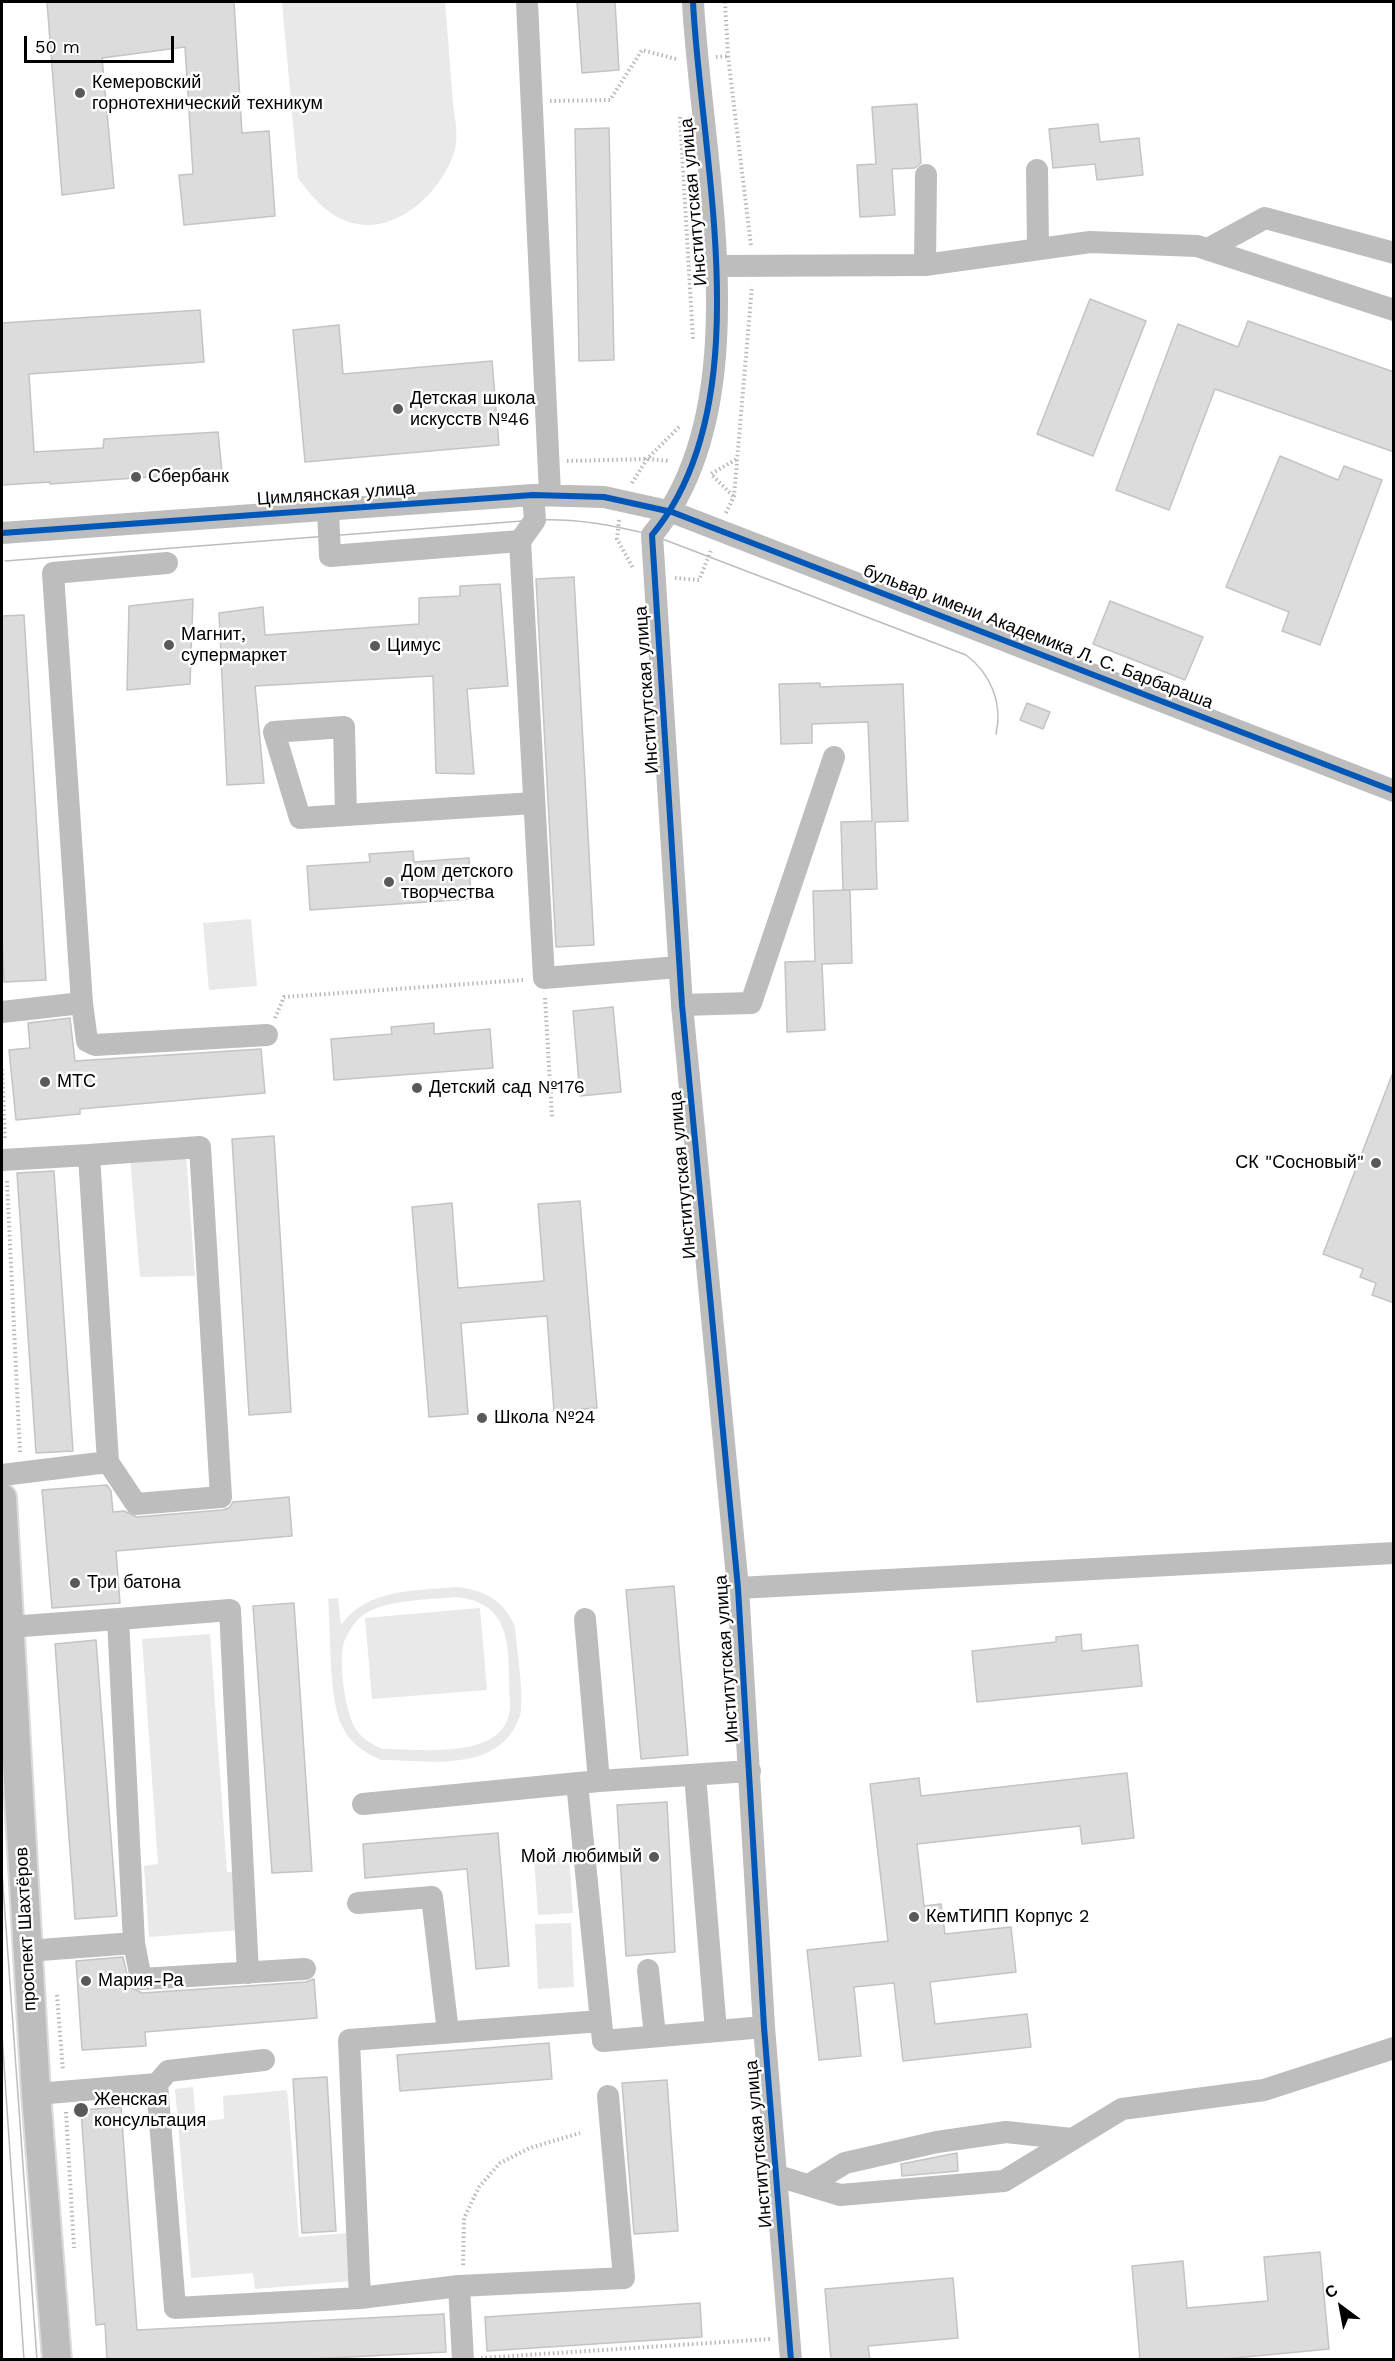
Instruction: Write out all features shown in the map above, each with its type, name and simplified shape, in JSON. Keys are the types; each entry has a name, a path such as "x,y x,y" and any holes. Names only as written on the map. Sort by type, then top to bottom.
{"main road":[{"name":"проспект Шахтёров","path":"2,1498 36,2094 57,2360"}],"street":[{"path":"527,2 548,462 535,520 520,540 544,978 679,967"},
{"name":"Институтская улица","path":"693,2 696,66 718,266 714,382 701,439 672,512 652,535 682,1005 738,1588 764,2027 778,2176 790,2349"},
{"path":"1037,170 1038,248"},
{"path":"925,265 926,175"},
{"path":"1208,249 1265,218 1394,253"},
{"path":"718,266 925,265 1090,242 1197,246 1394,310"},
{"name":"Цимлянская улица","path":"2,533 541,495 604,497 672,512"},
{"path":"328,510 330,556 520,540"},
{"name":"бульвар имени Академика Л. С. Барбараша","path":"672,512 1394,791"},
{"path":"167,563 53,573 82,1003 87,1041 95,1046 267,1035"},
{"path":"346,815 344,727 274,732 300,818 533,803"},
{"path":"682,1005 751,1003 834,757"},
{"path":"2,1012 82,1003"},
{"path":"2,1160 200,1147 221,1497 136,1504 108,1462 89,1155"},
{"path":"2,1475 108,1462"},
{"path":"738,1588 1394,1553"},
{"path":"9,1627 230,1610 248,1973"},
{"path":"585,1618 588,1782 603,2039"},
{"path":"118,1619 134,1943 141,1979 305,1969"},
{"path":"363,1804 588,1782 750,1771"},
{"path":"696,1775 716,2031"},
{"path":"358,1903 432,1897 448,2032"},
{"path":"27,1951 134,1943"},
{"path":"648,1970 655,2036"},
{"path":"360,2298 349,2040 448,2032 603,2039 764,2027"},
{"path":"778,2176 840,2195 1004,2181 1122,2109 1264,2090 1394,2048"},
{"path":"264,2060 168,2071 157,2084 175,2308 360,2298 459,2286 624,2278 608,2096"},
{"path":"36,2094 157,2084"},
{"path":"809,2185 845,2163 937,2142 1006,2132 1072,2139"},
{"path":"459,2286 463,2360"}],"path":[{"path":"725,2 728,56"},
{"path":"531,101 610,100 642,50 677,59"},
{"path":"548,462 647,459 690,465 711,474 734,496"},
{"path":"711,474 737,459"},
{"path":"267,1035 284,997 544,978 552,1117"},
{"path":"459,2286 465,2254 464,2218 479,2187 500,2163 530,2148 580,2133"},
{"path":"475,2359 790,2349"}],"shaded area":[{"path":"282,2 445,2 456,144 443,177 418,205 402,216 385,223 367,225 349,222 327,210 298,178"},
{"path":"251,919 257,986 209,990 203,923"},
{"path":"186,1155 195,1276 140,1277 130,1158"},
{"path":"456,1587 475,1590 492,1598 511,1618 515,1627 521,1680 520,1716 512,1732 500,1745 486,1753 452,1761 381,1760 354,1743 346,1734 338,1716 332,1684 328,1599 338,1598 341,1625 364,1604 378,1598 408,1591","holes":["456,1597 476,1601 490,1609 499,1620 508,1649 510,1701 507,1721 497,1734 482,1743 442,1750 383,1749 366,1740 357,1731 349,1713 342,1675 344,1642 354,1624 371,1610 394,1603"]},
{"path":"480,1608 487,1690 372,1699 365,1618"},
{"path":"210,1634 227,1872 237,1872 241,1930 149,1937 144,1866 158,1864 142,1639"},
{"path":"569,1856 573,1913 538,1915 534,1859"},
{"path":"571,1923 574,1987 538,1989 535,1924"},
{"path":"193,2087 196,2122 224,2119 223,2096 287,2090 299,2237 349,2233 353,2281 255,2289 253,2273 191,2278 175,2089"}],"building":[{"name":"Кемеровский горнотехнический техникум","path":"47,2 234,2 242,133 269,131 275,216 184,225 179,175 193,174 185,47 102,58 114,188 62,195"},
{"path":"577,2 615,2 619,70 582,73"},
{"path":"917,104 921,163 915,168 892,169 895,215 860,217 857,165 876,164 872,107"},
{"path":"1098,124 1100,142 1139,138 1143,175 1097,180 1095,164 1053,168 1049,129"},
{"path":"609,128 614,360 579,361 575,129"},
{"path":"1090,299 1146,321 1093,456 1037,434"},
{"path":"200,310 204,362 29,374 34,452 103,448 104,439 218,432 222,472 50,484 50,482 2,485 2,323"},
{"path":"1248,321 1394,372 1394,452 1215,389 1169,510 1116,490 1178,324 1238,347"},
{"name":"Детская школа искусств №46","path":"339,325 343,374 492,361 499,445 305,462 293,330"},
{"path":"1280,456 1338,480 1344,466 1382,480 1320,645 1282,631 1289,612 1226,587"},
{"path":"574,577 594,945 556,947 536,579"},
{"path":"500,584 508,686 467,689 474,774 436,773 433,676 255,686 264,783 227,785 219,613 263,607 265,635 419,624 419,598 460,596 460,586"},
{"path":"193,599 190,684 127,690 129,606"},
{"path":"1110,601 1203,637 1185,680 1093,644"},
{"path":"24,615 46,980 4,982 2,616"},
{"path":"820,683 820,687 903,684 908,821 875,822 877,889 843,890 841,822 872,821 868,722 812,724 812,743 781,744 779,684"},
{"path":"1027,703 1050,712 1043,729 1020,720"},
{"name":"Дом детского творчества","path":"413,851 414,862 469,858 471,899 310,910 307,866 370,862 369,854"},
{"path":"850,890 852,963 822,964 825,1030 787,1032 785,962 815,961 813,891"},
{"path":"613,1007 621,1092 580,1096 573,1011"},
{"path":"70,1018 75,1061 261,1049 265,1093 80,1109 80,1114 16,1120 9,1050 30,1048 28,1023"},
{"path":"434,1023 434,1034 490,1029 493,1068 334,1080 331,1039 392,1034 391,1027"},
{"name":"СК \"Сосновый\"","path":"1392,1075 1394,1075 1394,1303 1372,1295 1376,1283 1360,1277 1363,1269 1323,1254"},
{"path":"274,1136 291,1412 249,1415 232,1139"},
{"path":"54,1171 73,1451 36,1453 17,1173"},
{"path":"580,1201 597,1408 554,1411 547,1316 461,1323 468,1414 429,1417 412,1207 452,1203 458,1288 544,1281 538,1204"},
{"path":"107,1485 111,1491 113,1512 124,1511 137,1517 222,1510 229,1508 233,1502 289,1497 292,1536 116,1551 120,1603 52,1608 42,1490"},
{"path":"674,1586 688,1755 641,1759 626,1590"},
{"path":"294,1603 312,1871 272,1873 253,1606"},
{"path":"1081,1634 1082,1651 1138,1645 1142,1686 977,1702 972,1651 1056,1642 1056,1637"},
{"path":"96,1640 117,1916 75,1919 55,1644"},
{"name":"КемТИПП Корпус 2","path":"1127,1773 1134,1838 1082,1844 1080,1826 917,1844 924,1906 941,1904 945,1934 1011,1927 1016,1972 930,1982 935,2024 1027,2014 1031,2047 903,2061 894,1983 854,1987 861,2056 819,2060 807,1950 888,1941 870,1784 919,1778 921,1796"},
{"path":"667,1802 675,1952 626,1956 617,1805"},
{"path":"498,1833 509,1966 476,1969 467,1869 365,1878 363,1844"},
{"path":"123,1957 130,1987 142,1993 306,1982 314,1979 317,2018 145,2032 146,2046 82,2050 76,1961"},
{"path":"549,2043 552,2079 400,2091 397,2055"},
{"path":"327,2077 336,2231 302,2233 293,2079"},
{"path":"667,2080 678,2231 634,2234 622,2083"},
{"path":"121,2107 137,2330 444,2314 446,2352 291,2360 107,2360 105,2324 96,2325 81,2110"},
{"path":"957,2153 958,2171 902,2176 901,2164"},
{"path":"1320,2252 1329,2349 1214,2360 1140,2360 1132,2266 1183,2261 1187,2308 1268,2301 1264,2257"},
{"path":"953,2278 958,2338 868,2346 870,2360 831,2360 825,2289"},
{"path":"700,2303 702,2337 487,2351 485,2317"}],"tram line":[{"path":"5,561 535,520 565,520 608,525 652,535 966,655 982,671 993,690 998,711 996,734"},
{"path":"2,1872 37,2360"},
{"path":"2,2035 24,2360"}],"cycle path":[{"path":"693,2 713,206 717,279 715,350 706,418 686,481 652,535 682,1005 738,1588 764,2027 791,2360"},
{"path":"2,533 533,495 604,497 672,512 1394,791"}],"place":[{"name":"Кемеровский горнотехнический техникум","path":"80,93"},
{"name":"Детская школа искусств №46","path":"398,409"},
{"name":"Сбербанк","path":"136,477"},
{"name":"Магнит, супермаркет","path":"169,645"},
{"name":"Цимус","path":"375,646"},
{"name":"Дом детского творчества","path":"389,882"},
{"name":"МТС","path":"45,1082"},
{"name":"Детский сад №176","path":"417,1088"},
{"name":"СК \"Сосновый\"","path":"1376,1163"},
{"name":"Школа №24","path":"482,1418"},
{"name":"Три батона","path":"75,1583"},
{"name":"Мой любимый","path":"654,1857"},
{"name":"КемТИПП Корпус 2","path":"914,1917"},
{"name":"Мария-Ра","path":"86,1981"},
{"name":"Женская консультация","path":"81,2110"}]}
